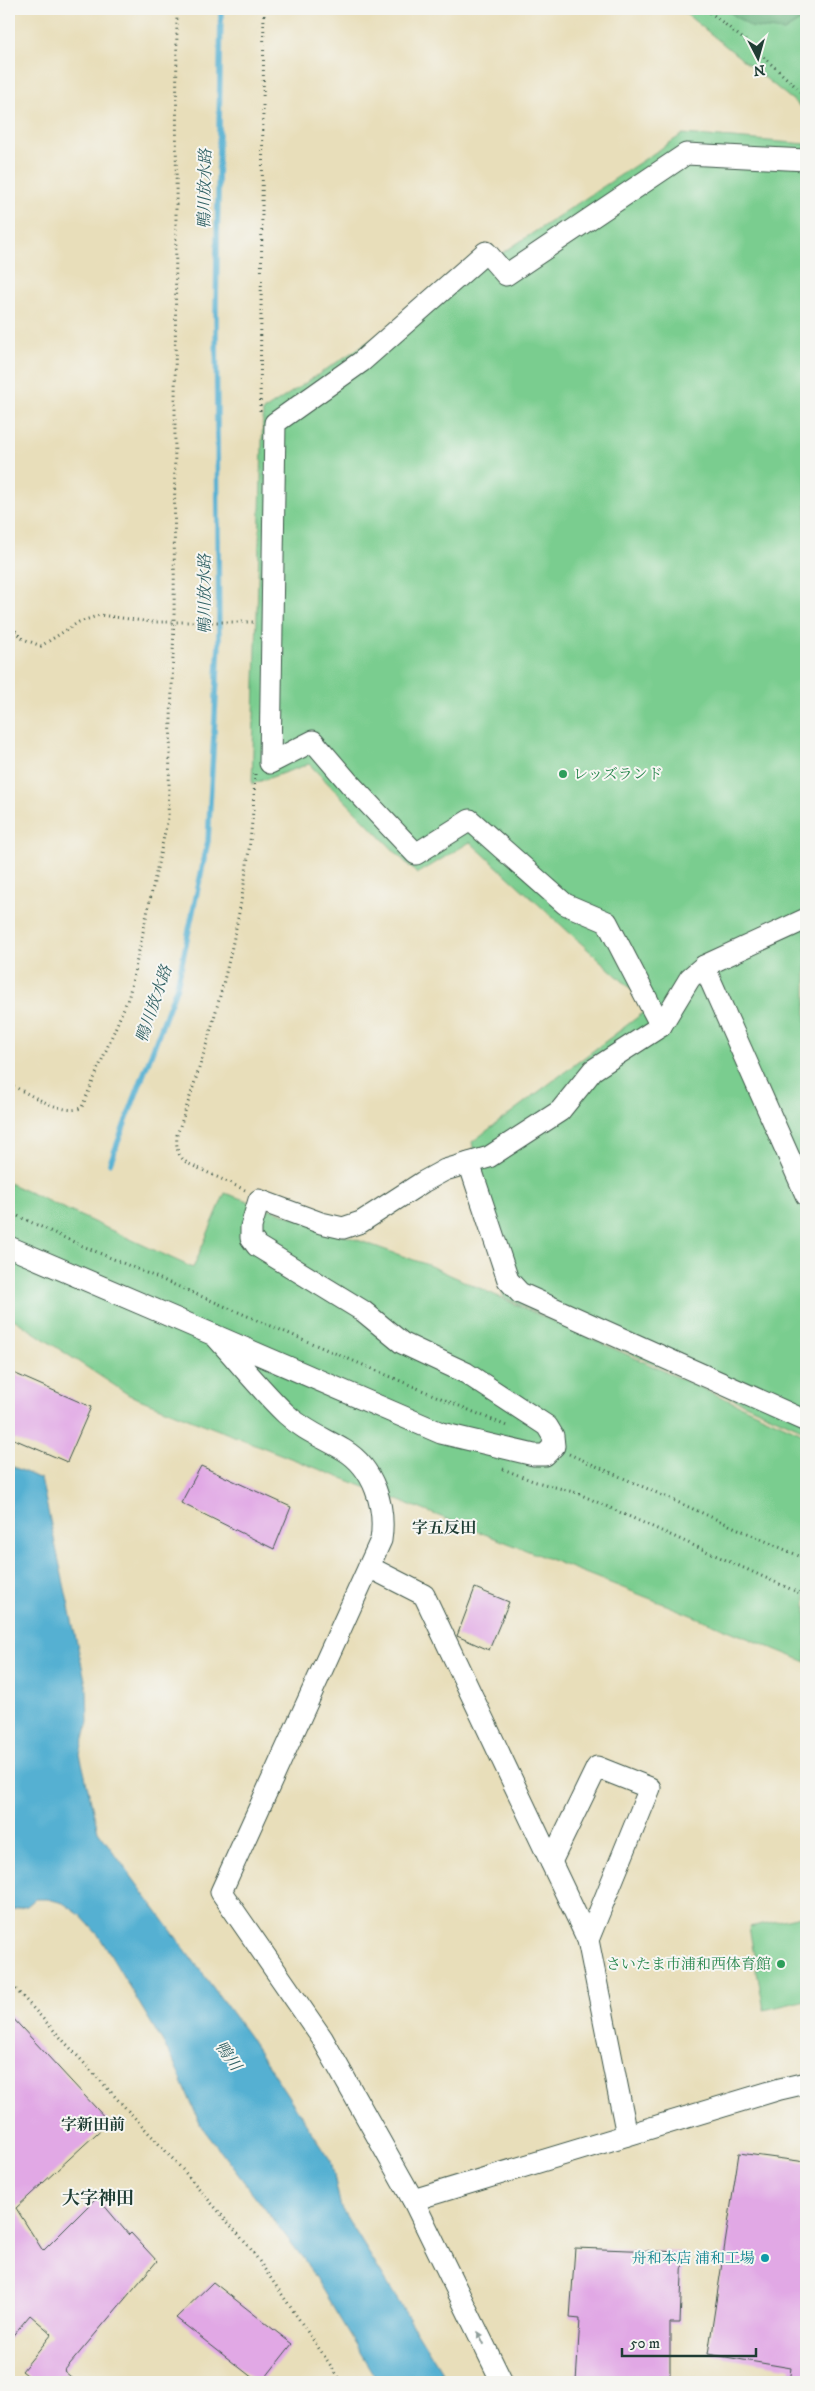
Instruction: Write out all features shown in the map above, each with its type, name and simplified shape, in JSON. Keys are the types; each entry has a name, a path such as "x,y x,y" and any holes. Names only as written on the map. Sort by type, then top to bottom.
{"street":[{"path":"661,1026 607,922 564,904 470,820 416,854 349,783 313,741 270,763 275,423 361,362 486,252 506,275 686,154 806,160"},
{"path":"9,1247 441,1433 534,1455 545,1454 554,1446 553,1436 546,1426 466,1373 402,1343 363,1311 256,1246 251,1238 251,1227 259,1200 321,1223 342,1228 361,1222 422,1182 445,1170 489,1157 560,1111 593,1070 661,1026 690,978 704,966 806,918"},
{"path":"704,966 806,1195"},
{"path":"469,1163 508,1280 520,1293 806,1421"},
{"path":"214,1336 286,1414 301,1427 346,1451 361,1465 376,1490 384,1524 381,1540 221,1892 322,2038 413,2200 502,2382"},
{"path":"369,1567 424,1594 588,1940 627,2136"},
{"path":"551,1862 597,1767 650,1788 588,1940"},
{"path":"413,2200 780,2089 806,2083"}],"path":[{"path":"9,1084 65,1110 76,1111 82,1107 129,996 168,818 176,622 177,9"},
{"path":"260,414 264,9"},
{"path":"706,9 747,42 806,96"},
{"path":"9,623 20,638 41,646 78,622 100,616 151,622 251,622"},
{"path":"256,764 246,860 229,958 201,1066 177,1135 176,1145 180,1157 187,1163 242,1188 259,1200"},
{"path":"9,1212 78,1244 512,1429"},
{"path":"554,1446 806,1559"},
{"path":"497,1466 533,1481 577,1493 806,1596"},
{"path":"9,1982 183,2170 250,2248 342,2382"}],"green space":[{"path":"680,9 806,9 806,111"},
{"path":"725,9 790,9 800,21 784,31 751,27"},
{"name":"レッズランド","path":"683,134 806,144 806,1431 503,1297 472,1142 651,1007 470,842 417,874 309,764 252,784 263,411"},
{"path":"9,1183 193,1268 225,1193 428,1265 806,1435 806,1662 664,1604 129,1395 9,1316"},
{"name":"さいたま市浦和西体育館","path":"806,1915 806,2000 764,2010 749,1927"}],"water":[{"name":"鴨川","path":"9,1465 41,1479 87,1689 88,1722 80,1754 98,1831 248,2035 331,2161 341,2208 448,2382 378,2382 305,2261 201,2126 172,2058 99,1936 80,1915 63,1903 48,1899 35,1899 27,1906 9,1911"}],"building":[{"path":"9,1371 91,1407 67,1462 9,1437"},
{"path":"201,1466 291,1507 274,1549 181,1503"},
{"path":"475,1588 509,1602 489,1650 457,1636"},
{"path":"9,2014 109,2122 16,2208 43,2251 97,2197 129,2235 131,2233 157,2261 64,2371 77,2382 36,2382 22,2371 52,2334 30,2315 9,2340"},
{"name":"舟和本店 浦和工場","path":"739,2153 806,2162 806,2382 789,2382 791,2368 708,2354"},
{"path":"575,2248 683,2252 680,2323 670,2323 670,2382 576,2382 580,2319 570,2318"},
{"path":"213,2282 292,2344 262,2382 258,2382 176,2318"}],"waterway":[{"name":"鴨川放水路","path":"110,1163 177,986 208,841 219,643 216,314 221,9"}],"place":[{"name":"レッズランド","path":"563,774"},
{"name":"さいたま市浦和西体育館","path":"781,1964"},
{"name":"舟和本店 浦和工場","path":"765,2258"}],"district":[{"name":"字五反田","path":"444,1528"},
{"name":"字新田前","path":"93,2125"},
{"name":"大字神田","path":"98,2199"}]}
